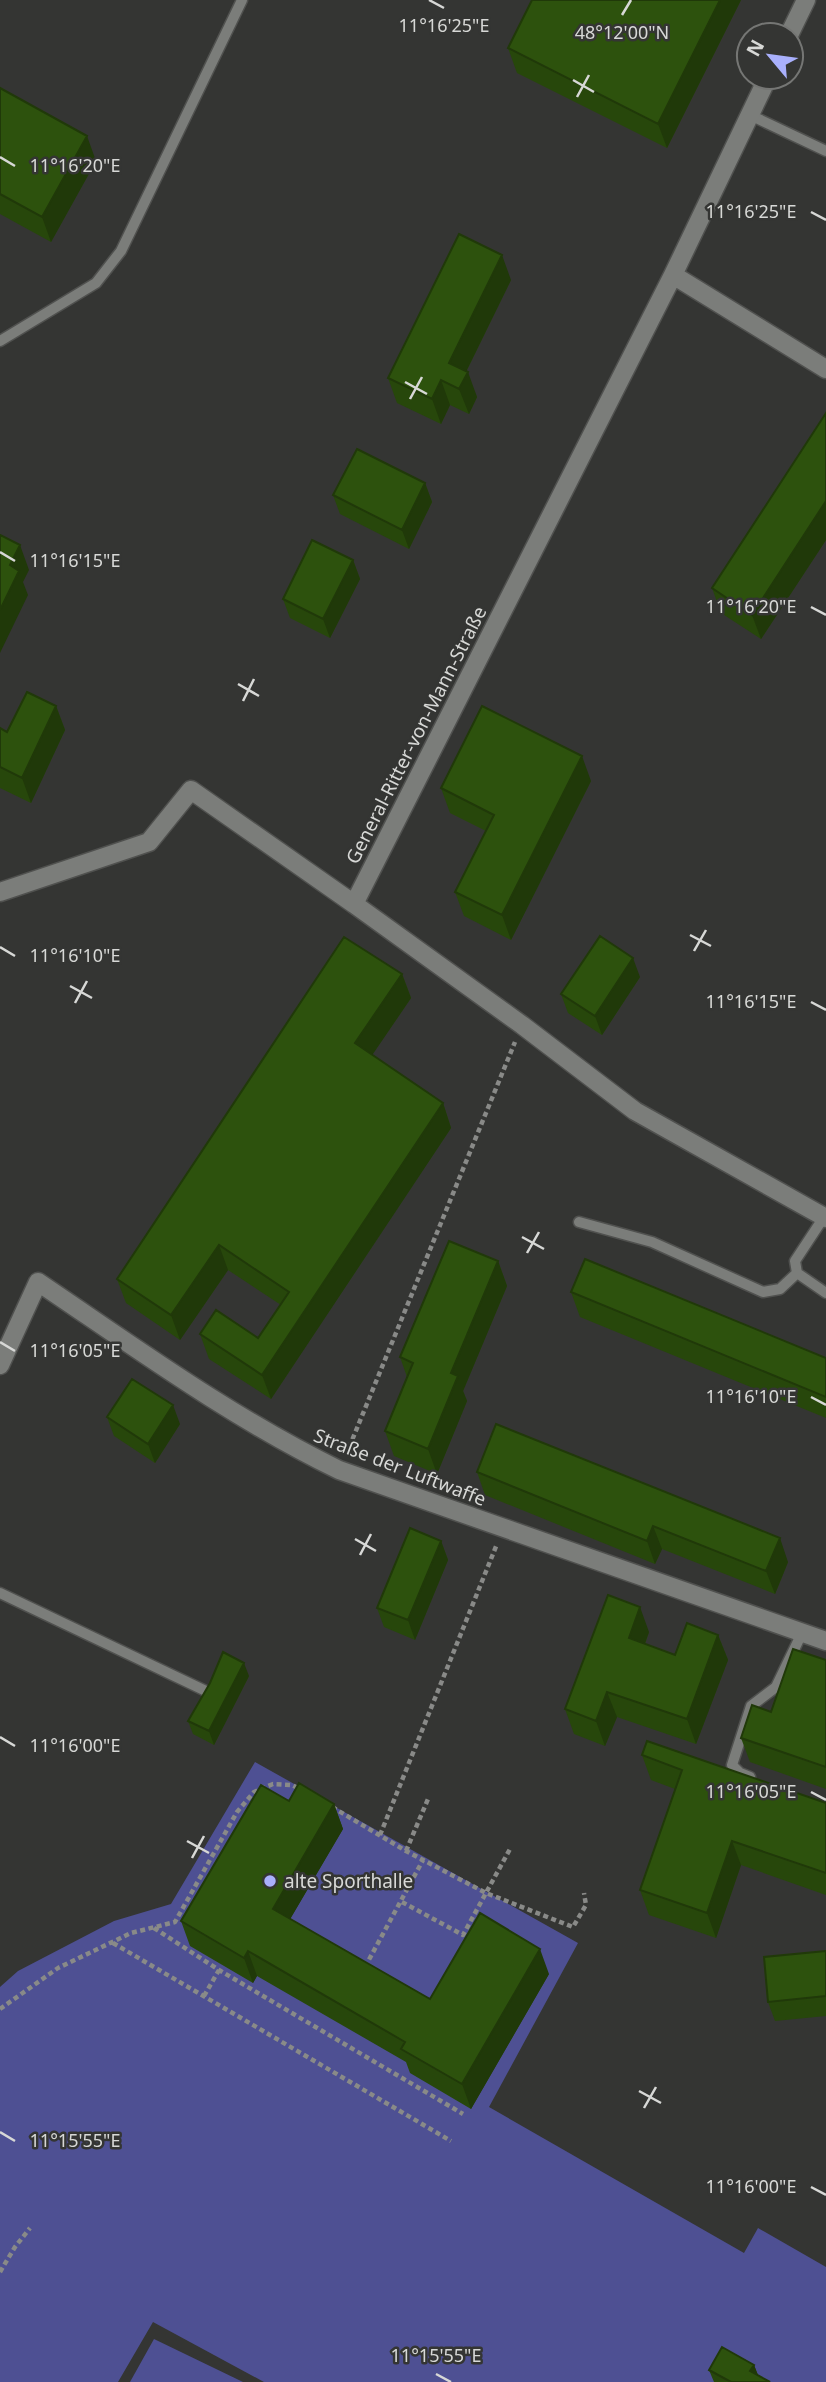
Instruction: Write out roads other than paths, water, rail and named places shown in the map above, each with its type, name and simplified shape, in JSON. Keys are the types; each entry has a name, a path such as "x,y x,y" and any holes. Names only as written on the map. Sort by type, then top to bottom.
{"street":[{"path":"796,21 806,0"},
{"name":"General-Ritter-von-Mann-Straße","path":"354,904 673,275 761,91"},
{"path":"673,275 826,369"},
{"path":"0,892 149,842 191,790 522,1025 635,1111 825,1217"},
{"name":"Straße der Luftwaffe","path":"0,1365 38,1282 232,1412 297,1450 339,1470 826,1641"}],"lane":[{"path":"0,341 96,283 121,251 242,0"},
{"path":"750,115 826,151"},
{"path":"797,1273 796,1261 825,1217"},
{"path":"579,1222 652,1242 763,1292 780,1289 797,1273"},
{"path":"797,1273 826,1293"},
{"path":"0,1593 208,1692"},
{"path":"764,1782 740,1773 732,1765 751,1706 776,1687 802,1633"}],"place":[{"name":"alte Sporthalle","path":"270,1881"}]}
